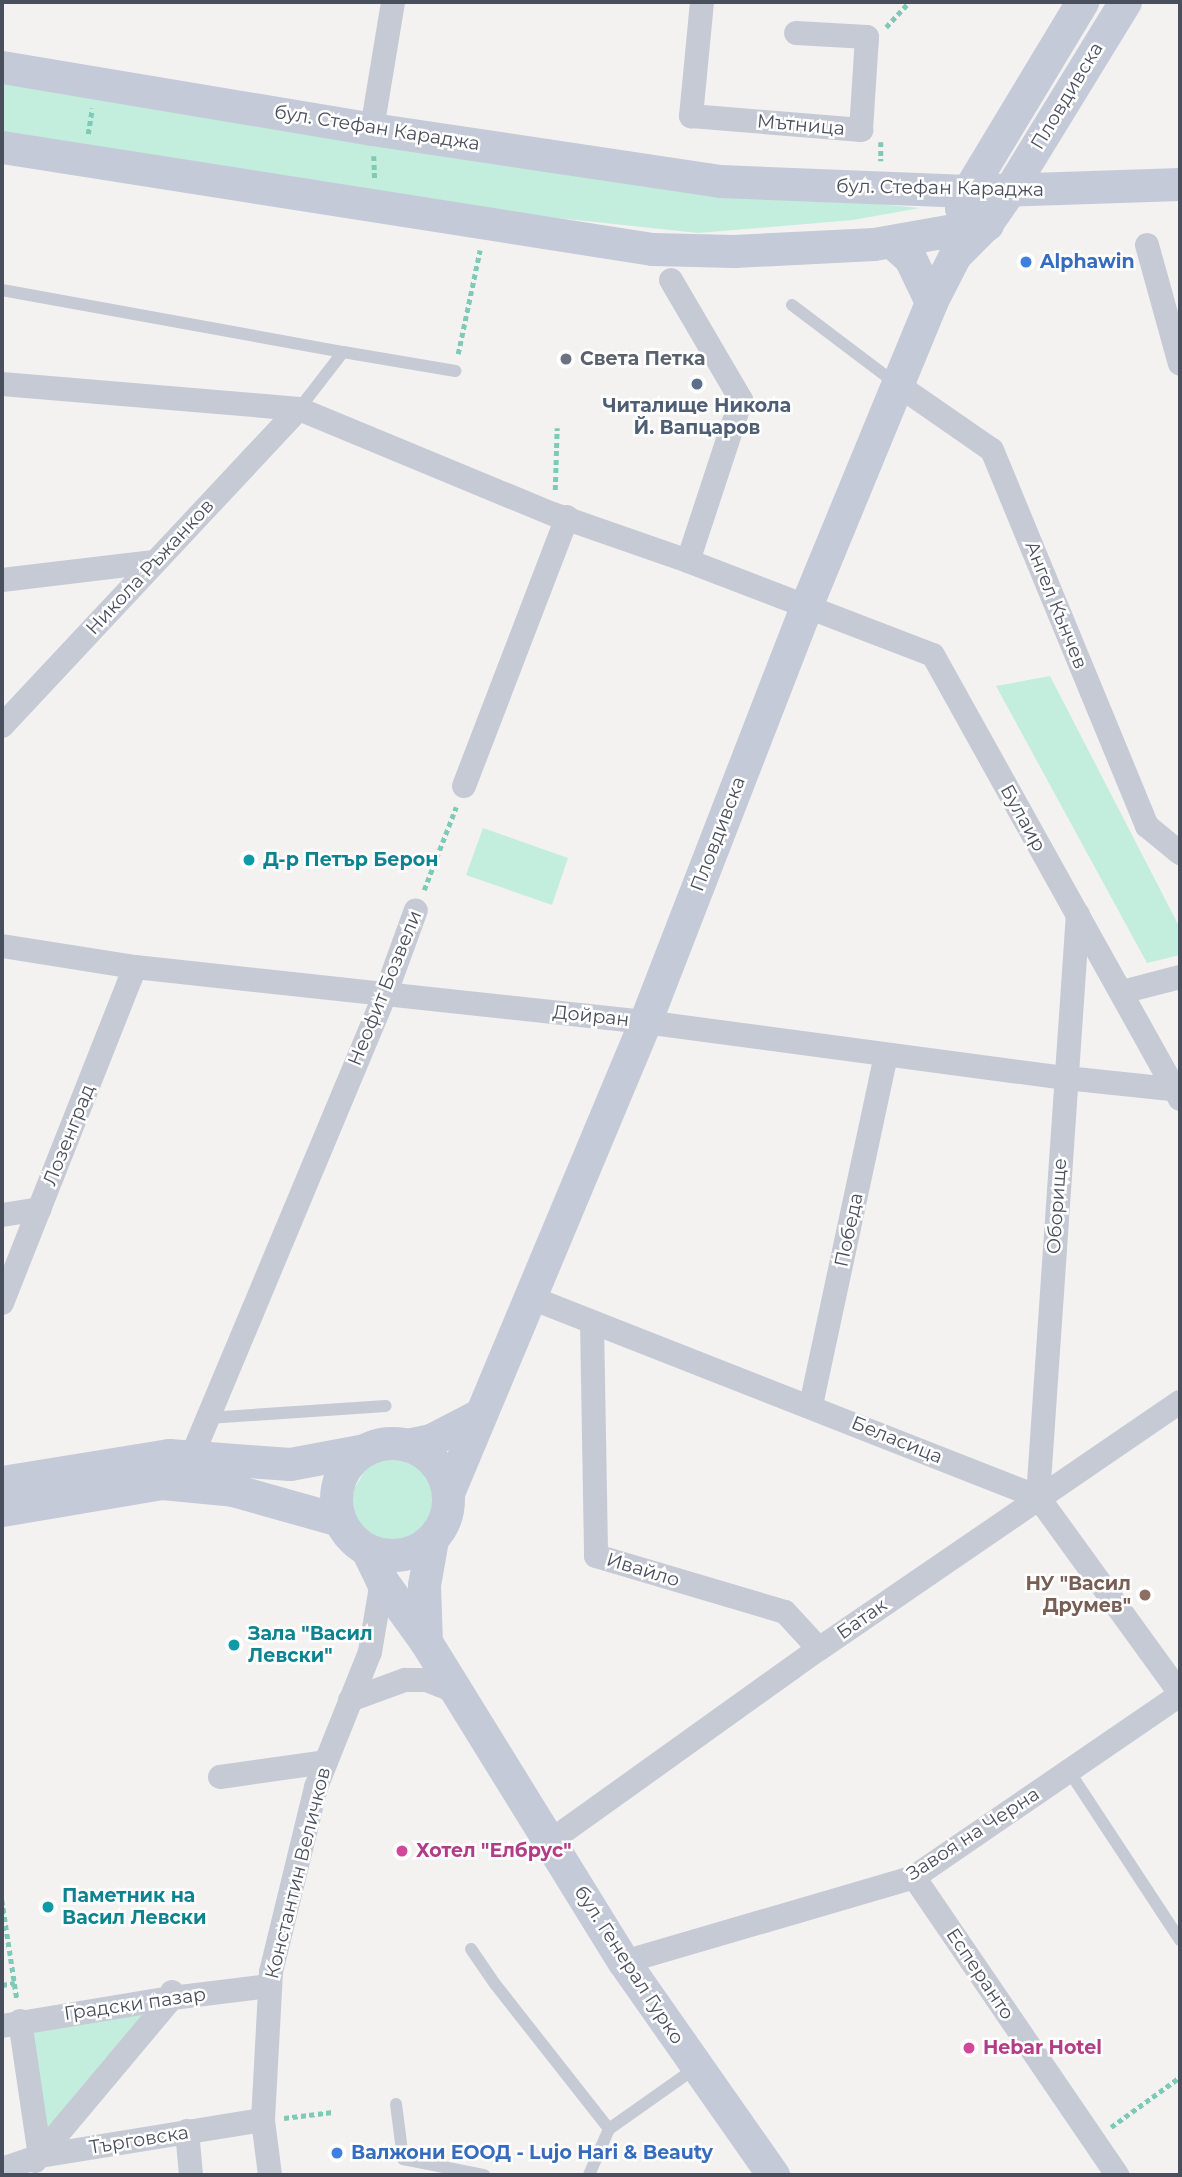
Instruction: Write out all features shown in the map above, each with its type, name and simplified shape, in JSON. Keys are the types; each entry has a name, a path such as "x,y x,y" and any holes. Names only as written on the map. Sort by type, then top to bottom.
{"street":[{"path":"372,129 393,2"},
{"name":"Мътница","path":"702,2 691,116 861,130 867,37 796,33"},
{"name":"Пловдивска","path":"448,1493 645,1022 806,606 932,302 954,243 968,191 1082,2"},
{"name":"Пловдивска","path":"986,224 1125,2"},
{"name":"бул. Стефан Караджа","path":"2,67 372,129 720,181 968,191 1061,189"},
{"name":"бул. Стефан Караджа","path":"2,147 485,225 652,249 734,251 892,242 954,243 986,224 1061,189"},
{"path":"1061,189 1180,184"},
{"path":"892,242 910,258 932,302"},
{"path":"1147,245 1180,364"},
{"path":"671,280 741,400 688,561"},
{"path":"2,384 299,409 560,515 806,606"},
{"name":"Ангел Кънчев","path":"898,385 992,450 1147,826 1180,853"},
{"name":"Никола Ръжанков","path":"2,726 299,409"},
{"path":"464,786 560,515"},
{"path":"2,580 154,562"},
{"name":"Булаир","path":"806,606 933,655 1179,1094"},
{"name":"Неофит Бозвели","path":"192,1456 384,995 416,910"},
{"name":"Оборище","path":"1038,1497 1077,914"},
{"name":"Дойран","path":"2,946 135,967 645,1022 1179,1094"},
{"name":"Лозенград","path":"2,1303 135,967"},
{"path":"1122,992 1180,977"},
{"name":"Победа","path":"811,1405 886,1055"},
{"path":"2,1215 40,1209"},
{"name":"Беласица","path":"529,1297 811,1405 1038,1497"},
{"name":"Ивайло","path":"592,1322 596,1556 785,1612 819,1649"},
{"name":"Батак","path":"549,1842 819,1649 1180,1402"},
{"path":"407,1445 435,1463 448,1493 442,1525 432,1539 418,1549 402,1555 384,1555 367,1550 350,1537 340,1520 337,1488 342,1472 352,1459 379,1444 407,1445 431,1440 481,1414"},
{"path":"2,1482 144,1457 192,1456 290,1464 365,1450"},
{"path":"2,1510 162,1483 233,1490 340,1520"},
{"path":"1038,1497 1180,1694"},
{"path":"426,1642 424,1586 432,1539"},
{"name":"бул. Генерал Гурко","path":"367,1550 382,1581 426,1642 624,1962 773,2175"},
{"name":"Константин Величков","path":"270,2175 263,2120 269,1986 316,1787 370,1652 382,1581"},
{"path":"350,1700 405,1680 427,1680 456,1692"},
{"name":"Завоя на Черна","path":"624,1962 914,1877 1180,1694"},
{"path":"220,1777 325,1762"},
{"name":"Есперанто","path":"914,1877 1093,2140 1113,2174"},
{"name":"Градски пазар","path":"13,2018 172,1992 269,1986"},
{"path":"23,2175 172,1992"},
{"path":"13,2018 40,2156"},
{"name":"Търговска","path":"2,2169 40,2156 263,2120"},
{"path":"187,2131 191,2175"}],"lane":[{"path":"2,290 455,371"},
{"path":"792,305 898,385"},
{"path":"299,409 343,352"},
{"path":"208,1418 386,1406"},
{"path":"1069,1771 1180,1940"},
{"path":"471,1949 495,1984 609,2129"},
{"path":"589,2175 609,2129 697,2067"},
{"path":"396,2104 403,2159 484,2175"}],"path":[{"path":"85,159 96,81"},
{"path":"372,129 377,208"},
{"path":"455,371 485,225"},
{"path":"557,428 560,515"},
{"name":"Неофит Бозвели","path":"416,910 464,786"},
{"path":"2,1900 15,1983 13,2018"},
{"path":"2,1985 15,1983"},
{"path":"1093,2140 1180,2077"},
{"path":"263,2120 333,2112"}],"green space":[{"path":"2,77 856,202 920,208 853,220 698,233 500,212 2,135"},
{"path":"1050,676 1180,928 1180,955 1147,963 996,686"},
{"path":"483,828 568,858 552,905 466,875"},
{"path":"398,1454 418,1463 427,1473 433,1486 434,1508 426,1525 415,1536 398,1544 382,1546 355,1530 348,1499 372,1459"},
{"path":"171,1999 40,2156 20,2021"}],"place":[{"name":"Alphawin","path":"1026,262"},
{"name":"Света Петка","path":"566,359"},
{"name":"Читалище Никола Й. Вапцаров","path":"697,384"},
{"name":"Д-р Петър Берон","path":"249,860"},
{"name":"НУ \"Васил Друмев\"","path":"1145,1595"},
{"name":"Зала \"Васил Левски\"","path":"234,1645"},
{"name":"Хотел \"Елбрус\"","path":"402,1851"},
{"name":"Паметник на Васил Левски","path":"48,1907"},
{"name":"Hebar Hotel","path":"969,2048"},
{"name":"Валжони ЕООД - Lujo Hari & Beauty","path":"337,2153"}]}
